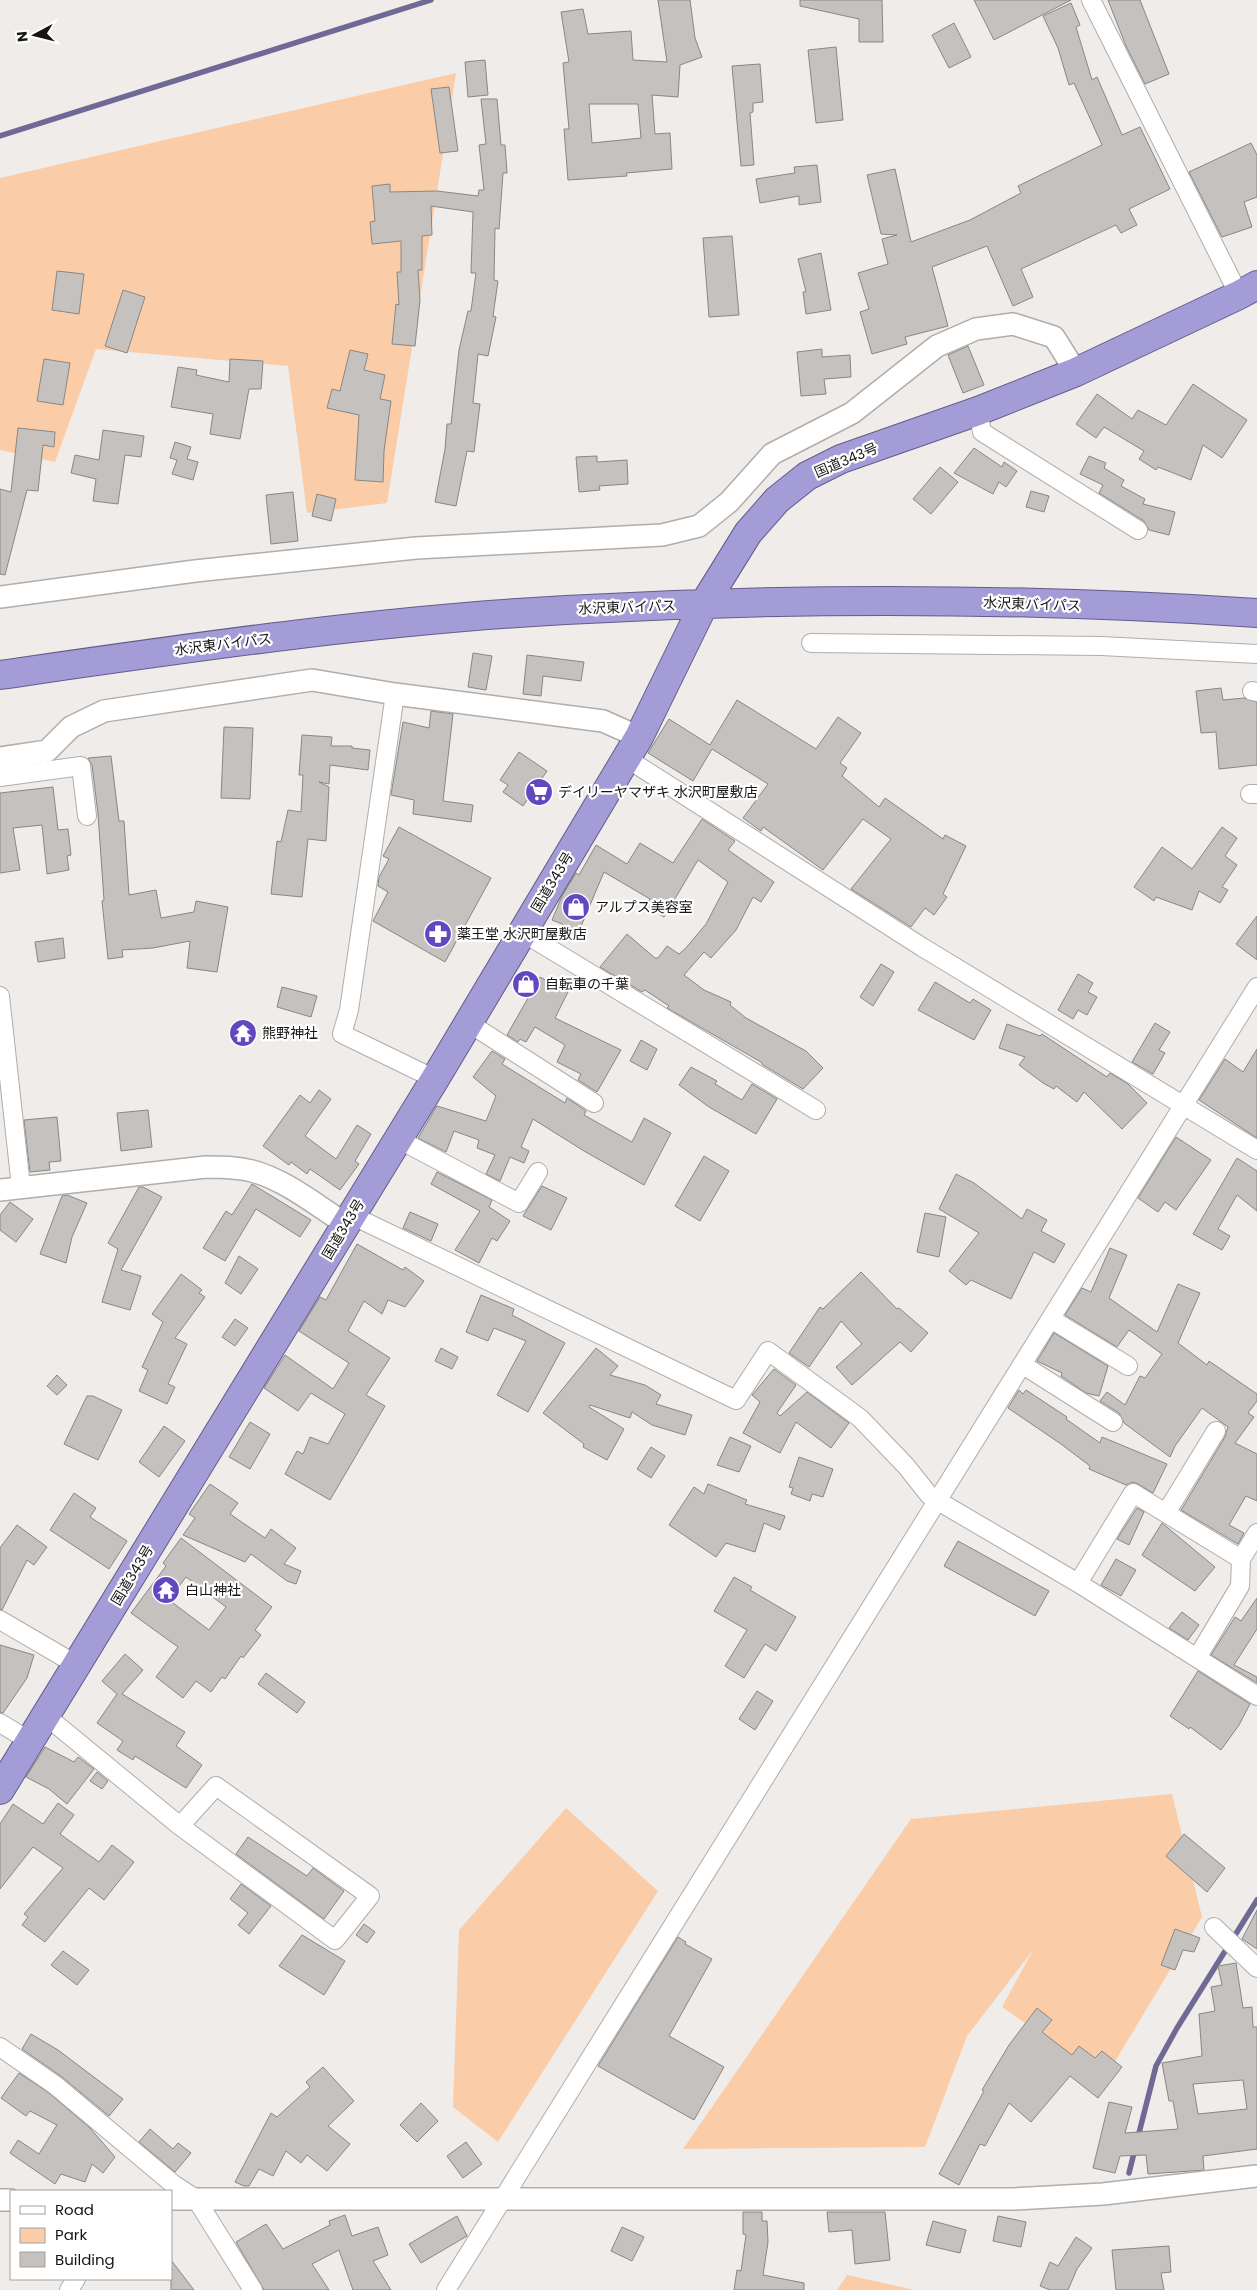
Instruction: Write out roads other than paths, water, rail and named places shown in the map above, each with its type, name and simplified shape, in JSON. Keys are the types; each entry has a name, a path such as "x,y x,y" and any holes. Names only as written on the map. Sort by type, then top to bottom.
{"highway":[{"name":"国道343号","path":"0,1790 435,1079 467,1022 633,748 704,604 748,533 777,500 807,476 841,459 978,411 1076,372 1248,290"},
{"name":"水沢東バイパス","path":"0,675 188,648 386,625 565,610 704,604 946,601 1188,608 1257,613"}],"street":[{"path":"1091,0 1248,290"},
{"path":"0,597 195,571 416,548 662,535 699,526 729,502 772,454 852,413 937,346 976,329 1013,324 1054,337 1076,372"},
{"path":"978,411 982,432 1138,530"},
{"path":"811,643 1102,646 1257,654"},
{"path":"0,758 47,751 71,727 104,711 312,680 395,694 603,721 633,748 922,947 1184,1104 1257,1150"},
{"path":"395,694 349,1010 342,1034 435,1079"},
{"path":"0,777 81,766 87,816"},
{"path":"522,932 816,1110"},
{"path":"446,2290 1257,987"},
{"path":"0,996 10,1188 206,1167 226,1167 253,1171 349,1219 736,1400 768,1351 860,1418 906,1466 930,1495 938,1501 1078,1583 1257,1696"},
{"path":"467,1022 594,1103"},
{"path":"398,1139 519,1203 538,1172"},
{"path":"1051,1319 1128,1366"},
{"path":"1023,1365 1113,1422"},
{"path":"1166,1513 1216,1432"},
{"path":"1078,1583 1133,1493 1241,1559"},
{"path":"1197,1658 1240,1586 1241,1559 1257,1533"},
{"path":"0,1620 78,1665"},
{"path":"46,1716 180,1826 335,1940 370,1896 216,1786 180,1826"},
{"path":"0,1723 30,1742"},
{"path":"1214,1928 1257,1968"},
{"path":"0,2046 55,2086 173,2184 196,2199 253,2290"},
{"path":"172,2200 1014,2199 1103,2194 1257,2176"}],"waterway":[{"path":"0,136 431,0"},
{"path":"1138,2137 1156,2066 1177,2028 1257,1900"},
{"path":"1129,2173 1135,2149"}],"place":[{"name":"デイリーヤマザキ 水沢町屋敷店","path":"539,792"},
{"name":"アルプス美容室","path":"576,907"},
{"name":"薬王堂 水沢町屋敷店","path":"438,934"},
{"name":"自転車の千葉","path":"526,984"},
{"name":"熊野神社","path":"243,1033"},
{"name":"白山神社","path":"166,1590"}]}
